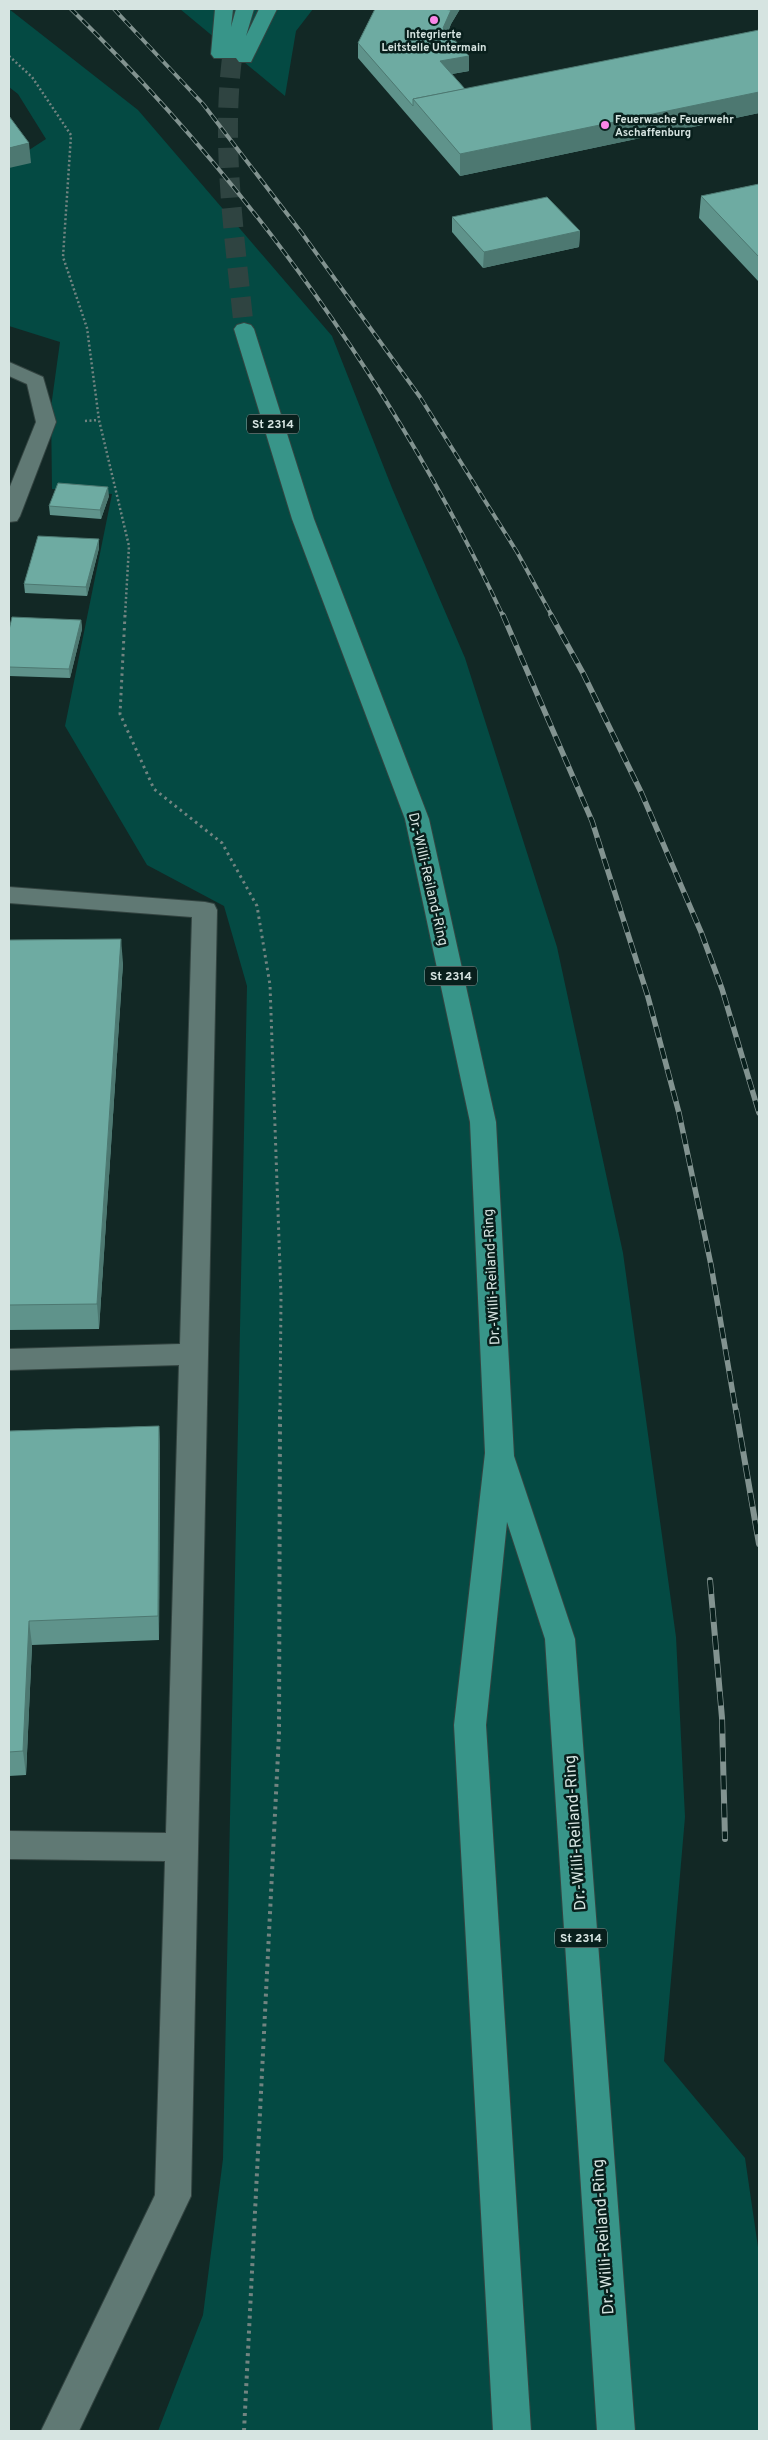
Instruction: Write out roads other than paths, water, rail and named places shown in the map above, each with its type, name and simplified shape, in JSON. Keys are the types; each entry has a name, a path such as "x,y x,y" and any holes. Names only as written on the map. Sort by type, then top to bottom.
{"highway":[{"path":"224,9 232,57"},
{"path":"232,57 245,9"},
{"path":"232,57 268,9"},
{"name":"Dr.-Willi-Reiland-Ring","path":"244,329 303,520 417,819 483,1122 500,1453 470,1725 512,2431"},
{"name":"Dr.-Willi-Reiland-Ring","path":"500,1453 560,1638 616,2431"}],"lane":[{"path":"9,368 36,381 46,422 9,516"},
{"path":"9,895 205,910 173,2196 60,2431"},
{"path":"9,1359 194,1354"},
{"path":"9,1845 181,1847"}],"tunnel":[{"path":"232,58 228,126 230,194 244,329"}],"railway":[{"path":"71,9 199,145 258,218 314,293 367,371 416,450 461,532 503,616"},
{"path":"114,9 203,104 301,232 420,397 517,552 552,616"},
{"path":"503,615 592,821 648,997 679,1113 711,1265 736,1412"},
{"path":"551,615 583,673 641,792 701,932 722,989 759,1113"},
{"path":"736,1410 759,1544"},
{"path":"710,1580 722,1718 725,1839"}],"place":[{"name":"Integrierte Leitstelle Untermain","path":"434,20"},
{"name":"Feuerwache Feuerwehr Aschaffenburg","path":"605,125"}]}
